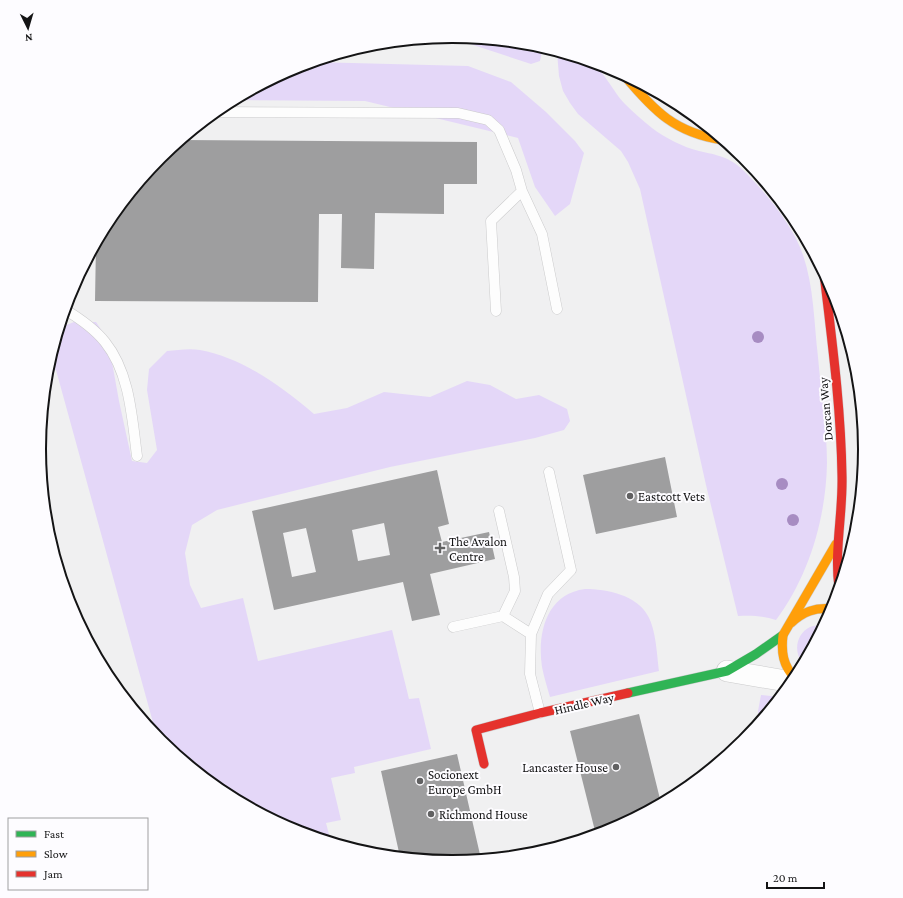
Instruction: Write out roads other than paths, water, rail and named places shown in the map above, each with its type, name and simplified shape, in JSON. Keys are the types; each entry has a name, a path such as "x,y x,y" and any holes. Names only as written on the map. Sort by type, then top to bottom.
{"main road":[{"path":"633,86 652,107 676,126 704,138 714,139"},
{"name":"Dorcan Way","path":"826,291 842,450 842,489 836,571 837,577"},
{"name":"Dorcan Way","path":"791,673 786,667 782,656 781,646 783,635 838,541"},
{"name":"Dorcan Way","path":"788,625 798,616 810,610 825,608"},
{"name":"Hindle Way","path":"484,764 476,730 540,713 727,671 756,654 783,635"}],"street":[{"name":"Hindle Way","path":"727,671 785,681"}],"lane":[{"path":"225,112 458,113 488,120 499,130 513,163 522,191 542,234 557,309"},
{"path":"496,311 491,221 522,191"},
{"path":"69,312 92,328 104,341 118,362 130,402 137,456"},
{"path":"540,713 530,674 531,634 548,594 571,570 549,472"},
{"path":"499,512 514,577 515,591 503,616"},
{"path":"453,627 503,616 531,634"}],"place":[{"name":"Eastcott Vets","path":"630,496"},
{"name":"The Avalon Centre","path":"440,548"},
{"name":"Lancaster House","path":"616,767"},
{"name":"Socionext Europe GmbH","path":"420,781"},
{"name":"Richmond House","path":"431,814"}]}
